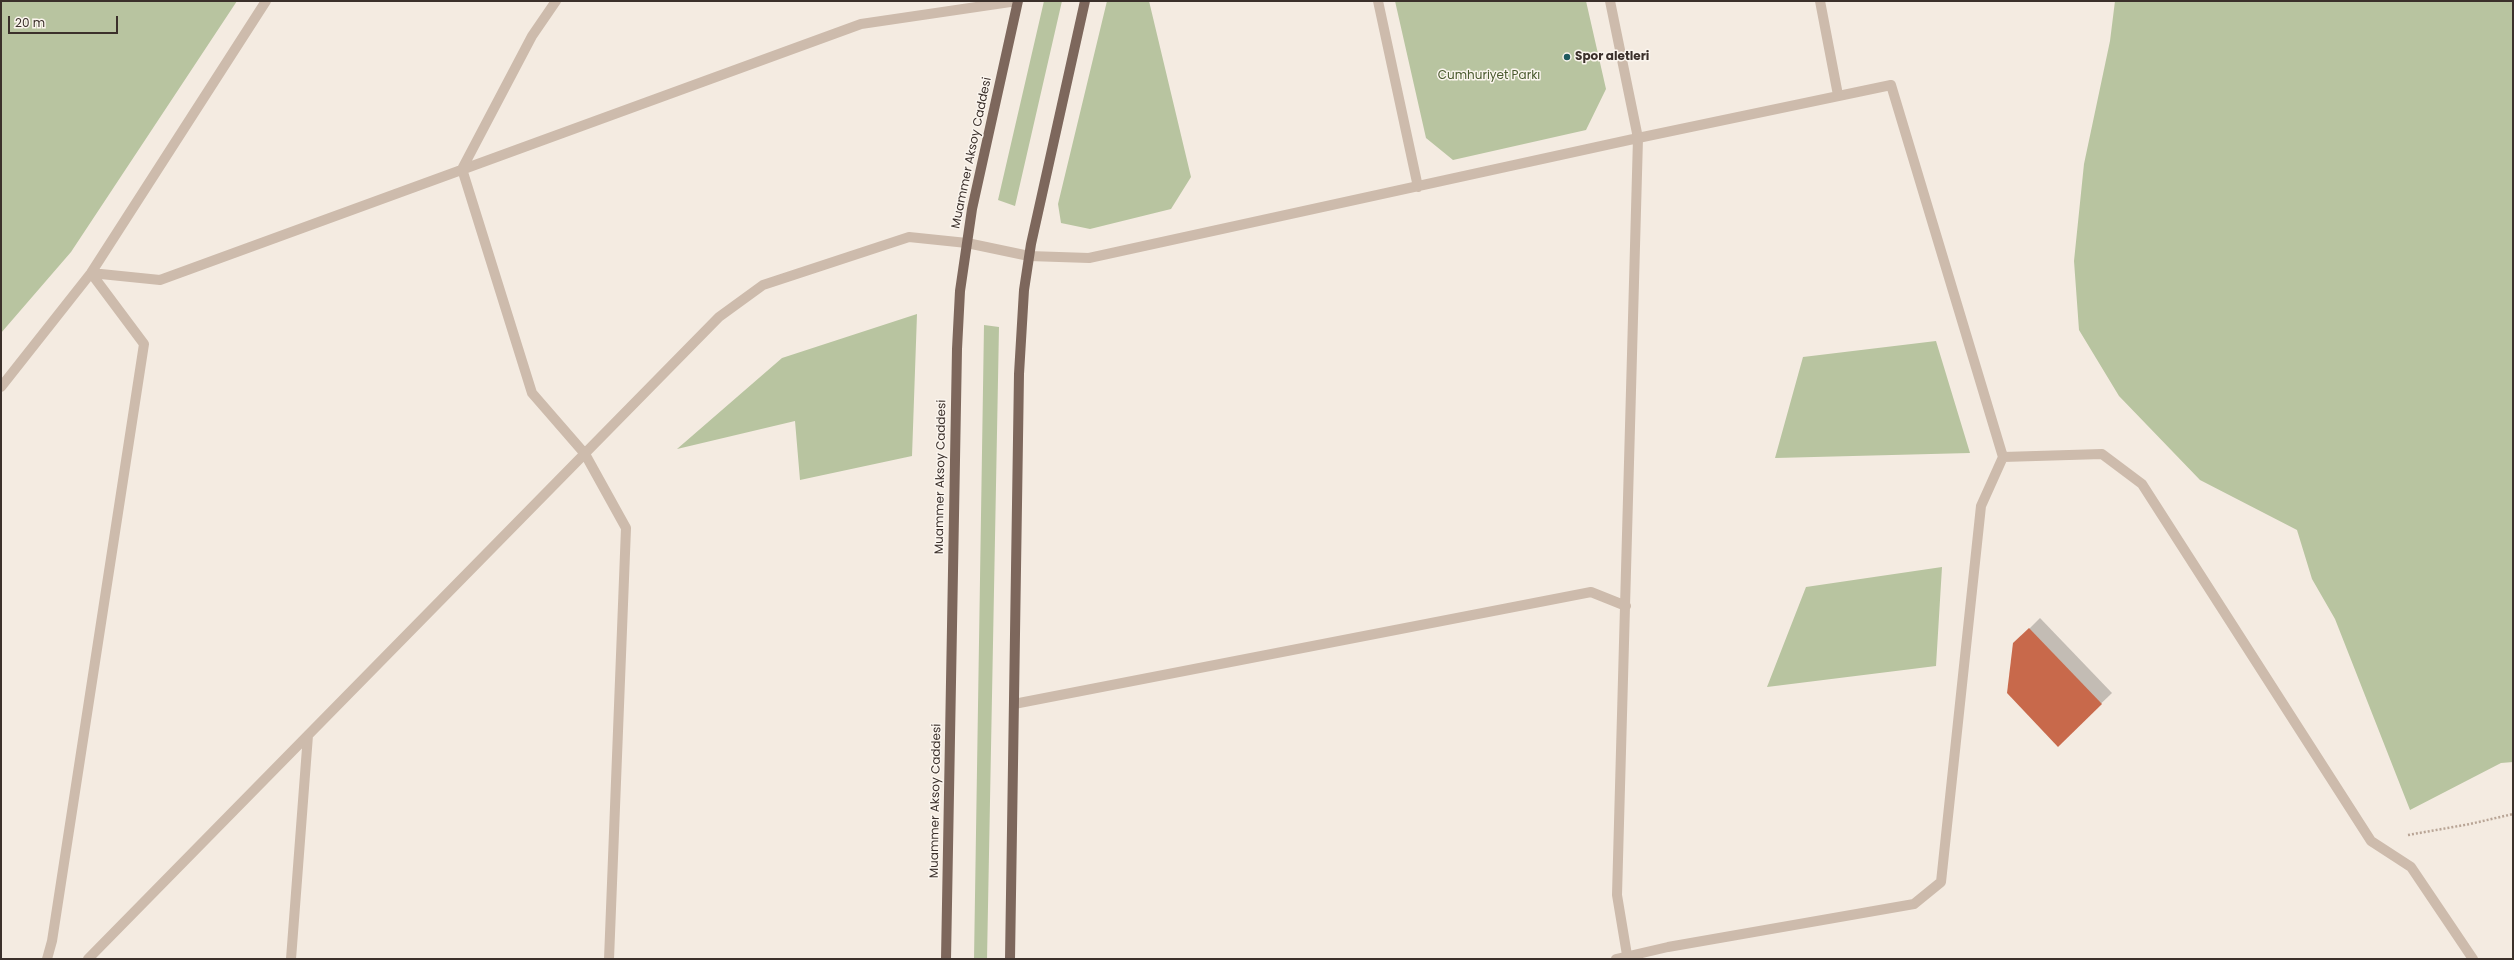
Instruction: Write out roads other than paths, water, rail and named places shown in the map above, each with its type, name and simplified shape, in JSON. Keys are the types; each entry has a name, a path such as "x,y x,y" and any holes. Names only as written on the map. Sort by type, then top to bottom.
{"main road":[{"name":"Muammer Aksoy Caddesi","path":"946,959 957,349 960,291 972,208 1017,1"},
{"path":"1010,959 1019,374 1024,290 1029,256 1085,1"}],"street":[{"path":"1,387 91,273 266,1"},
{"path":"556,1 532,36 462,169 532,393 585,454 626,528 609,959"},
{"path":"91,273 160,280 861,24 1017,1"},
{"path":"1378,1 1418,187"},
{"path":"1610,1 1638,138 1617,895 1628,955"},
{"path":"1820,1 1838,95"},
{"path":"88,959 719,317 763,285 909,237 967,243 1029,256 1088,258 1838,95 1891,86 2003,457 1980,506 1941,882 1914,904 1628,955 1616,959"},
{"path":"47,959 55,925 144,344 91,273"},
{"path":"2003,457 2102,454 2142,484 2371,840 2411,867 2473,959"},
{"path":"1014,704 1591,592 1626,606"},
{"path":"291,959 308,735"}],"place":[{"name":"Spor aletleri","path":"1567,57"}],"park label":[{"name":"Cumhuriyet Parkı","path":"1489,76"}]}
